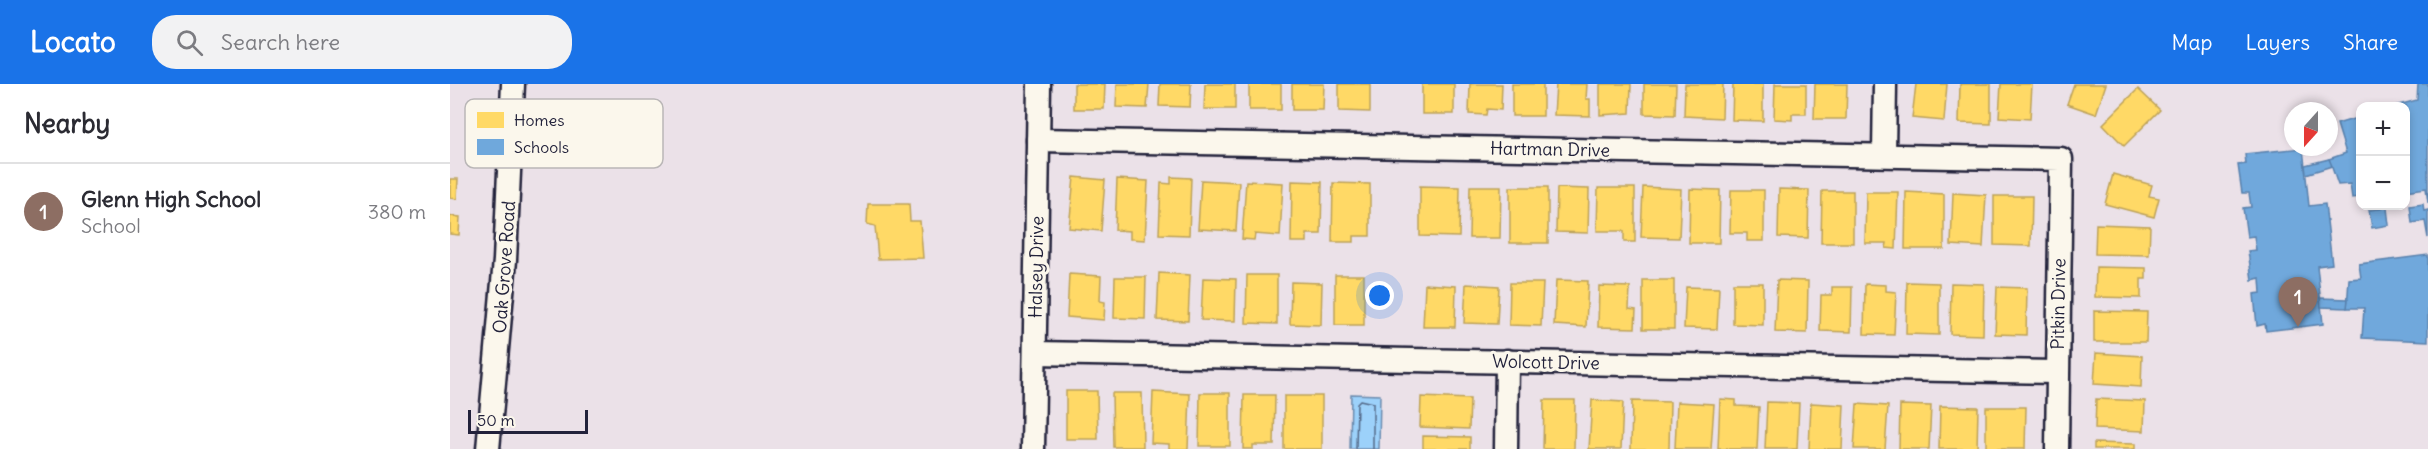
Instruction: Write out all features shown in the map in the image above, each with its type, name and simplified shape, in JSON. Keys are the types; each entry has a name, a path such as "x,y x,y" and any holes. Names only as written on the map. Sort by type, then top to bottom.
{"street":[{"name":"Oak Grove Road","path":"512,99 513,84"},
{"name":"Halsey Drive","path":"1033,449 1039,84"},
{"path":"1884,154 1885,84"},
{"name":"Hartman Drive","path":"1038,140 2061,159"},
{"name":"Pitkin Drive","path":"2057,449 2056,372 2061,159"},
{"name":"Oak Grove Road","path":"488,449 507,224 509,168"},
{"name":"Wolcott Drive","path":"1035,353 2056,372"},
{"path":"1506,449 1507,361"}],"water":[{"path":"1351,394 1380,395 1379,449 1350,449"}],"building: Homes":[{"path":"1074,84 1105,84 1104,109 1074,109"},
{"path":"1117,84 1149,84 1147,108 1116,107"},
{"path":"1160,84 1191,84 1190,107 1159,106"},
{"path":"1205,84 1235,84 1235,109 1204,109"},
{"path":"1249,84 1281,84 1281,110 1249,110"},
{"path":"1292,84 1324,84 1323,110 1292,110"},
{"path":"1339,84 1370,84 1370,112 1339,111"},
{"path":"1422,84 1454,84 1454,114 1422,114"},
{"path":"1470,84 1502,84 1501,110 1487,109 1486,115 1469,114"},
{"path":"1512,84 1543,84 1543,116 1512,116"},
{"path":"1556,84 1587,84 1586,99 1590,99 1590,116 1554,115"},
{"path":"1600,84 1631,84 1630,113 1600,115"},
{"path":"1644,84 1676,84 1675,115 1644,114"},
{"path":"1685,84 1723,84 1722,118 1684,116"},
{"path":"1733,84 1763,84 1763,121 1732,120"},
{"path":"1775,84 1806,84 1806,114 1792,114 1792,120 1774,119"},
{"path":"1815,84 1847,84 1846,119 1814,119"},
{"path":"1916,84 1947,84 1944,121 1912,118"},
{"path":"1960,84 1991,84 1991,124 1959,123"},
{"path":"2001,84 2032,84 2030,119 1999,117"},
{"path":"2074,84 2106,84 2096,114 2067,104"},
{"path":"2138,89 2160,110 2124,146 2103,124"},
{"path":"2113,174 2152,185 2149,196 2159,198 2154,217 2105,204"},
{"path":"1074,177 1105,180 1101,231 1069,228"},
{"path":"1171,177 1191,178 1189,235 1159,234 1161,183 1171,184"},
{"path":"450,179 458,179 457,199 450,198"},
{"path":"1117,179 1148,181 1145,240 1130,239 1130,231 1115,230"},
{"path":"1201,180 1239,182 1236,231 1198,229"},
{"path":"1246,181 1283,183 1280,236 1255,234 1254,240 1242,239"},
{"path":"1292,181 1322,182 1321,234 1307,234 1307,242 1291,242"},
{"path":"1333,183 1370,184 1370,236 1354,236 1354,242 1332,242"},
{"path":"1420,186 1460,187 1459,237 1420,236"},
{"path":"1470,186 1501,186 1500,238 1469,238"},
{"path":"1510,187 1548,187 1548,243 1510,243"},
{"path":"1643,187 1681,189 1679,238 1641,237"},
{"path":"1557,188 1589,189 1588,233 1556,232"},
{"path":"1598,188 1635,188 1635,242 1624,242 1624,231 1597,231"},
{"path":"1690,189 1720,190 1719,243 1689,243"},
{"path":"1779,189 1809,190 1808,238 1778,237"},
{"path":"1731,190 1764,190 1764,241 1747,241 1747,233 1730,233"},
{"path":"1822,191 1853,191 1853,243 1821,243"},
{"path":"1866,192 1898,192 1896,249 1886,248 1887,243 1865,243"},
{"path":"1906,192 1944,194 1944,249 1905,249"},
{"path":"1953,193 1986,195 1983,247 1951,245"},
{"path":"1994,196 2032,196 2031,246 1994,245"},
{"path":"868,204 909,204 910,221 920,221 923,258 878,259 875,226 867,224"},
{"path":"450,216 460,217 459,235 450,234"},
{"path":"2096,224 2150,226 2149,255 2095,254"},
{"path":"2096,267 2146,268 2146,279 2141,279 2141,298 2095,297"},
{"path":"1159,273 1190,275 1188,321 1157,320"},
{"path":"1069,274 1101,276 1100,301 1105,302 1104,320 1067,317"},
{"path":"1247,275 1277,275 1277,324 1246,323"},
{"path":"1335,275 1364,275 1364,325 1335,325"},
{"path":"1115,277 1146,277 1145,319 1114,318"},
{"path":"1203,278 1236,279 1235,321 1201,320"},
{"path":"1556,280 1588,281 1586,327 1554,325"},
{"path":"1643,280 1674,280 1674,329 1643,329"},
{"path":"1777,280 1808,281 1807,333 1775,332"},
{"path":"1291,282 1322,283 1321,325 1290,324"},
{"path":"1907,282 1939,283 1939,335 1906,334"},
{"path":"1510,283 1543,283 1541,326 1509,325"},
{"path":"1733,283 1763,283 1763,325 1733,324"},
{"path":"1951,283 1984,284 1983,335 1950,334"},
{"path":"1425,284 1456,286 1455,327 1423,327"},
{"path":"1466,284 1499,286 1497,324 1464,323"},
{"path":"1865,284 1886,285 1886,291 1896,292 1894,335 1864,334"},
{"path":"1599,286 1630,287 1629,309 1636,310 1635,328 1598,327"},
{"path":"1686,287 1719,288 1717,329 1684,328"},
{"path":"1832,287 1852,287 1851,332 1820,331 1821,295 1832,295"},
{"path":"1997,287 2027,288 2026,335 1995,334"},
{"path":"2094,311 2147,312 2146,342 2094,342"},
{"path":"2096,353 2142,356 2141,387 2094,384"},
{"path":"1066,391 1097,391 1098,439 1066,439"},
{"path":"1153,392 1190,394 1188,449 1169,449 1169,444 1151,443"},
{"path":"1112,393 1142,393 1143,447 1113,447"},
{"path":"1200,393 1230,393 1230,446 1199,446"},
{"path":"1244,395 1275,395 1274,445 1253,445 1253,449 1243,449"},
{"path":"1284,396 1322,396 1322,449 1284,449"},
{"path":"1421,397 1470,399 1469,429 1420,427"},
{"path":"1720,399 1736,400 1736,406 1759,407 1757,449 1718,449"},
{"path":"2096,399 2145,401 2144,431 2095,429"},
{"path":"1544,400 1575,400 1574,449 1543,449"},
{"path":"1592,400 1623,402 1621,449 1589,449"},
{"path":"1632,401 1670,402 1669,449 1631,449"},
{"path":"1677,402 1714,404 1711,449 1675,449"},
{"path":"1767,402 1799,403 1797,449 1765,449"},
{"path":"1811,403 1844,405 1842,449 1809,449"},
{"path":"1857,404 1888,406 1885,449 1854,449"},
{"path":"1900,405 1931,406 1929,449 1899,449"},
{"path":"1940,406 1978,407 1977,449 1939,449"},
{"path":"1986,407 2026,407 2025,449 1986,449"},
{"path":"1423,436 1470,437 1470,449 1423,449"},
{"path":"2094,443 2135,444 2135,449 2094,449"}],"building: Schools":[{"path":"2418,84 2428,84 2428,203 2426,188 2410,190 2410,102 2417,100"},
{"path":"2356,118 2356,198 2352,198 2350,184 2338,185 2329,159 2346,153 2338,124"},
{"path":"2284,150 2284,156 2304,156 2309,206 2325,204 2332,264 2317,266 2323,324 2266,331 2265,324 2257,326 2254,294 2261,293 2260,278 2252,280 2248,251 2256,250 2254,236 2247,237 2243,208 2251,207 2249,193 2242,193 2238,165 2246,164 2245,154"},
{"path":"2329,159 2332,166 2306,174 2305,165"},
{"path":"2423,204 2424,211 2428,210 2428,238 2425,221 2412,223 2410,206"},
{"path":"2369,210 2387,210 2389,225 2372,228"},
{"path":"2428,255 2428,341 2362,338 2364,308 2347,308 2349,279 2361,278 2359,264"},
{"path":"2320,298 2348,299 2347,308 2321,307"}],"place":[{"name":"Glenn High School","path":"2298,327"}]}
